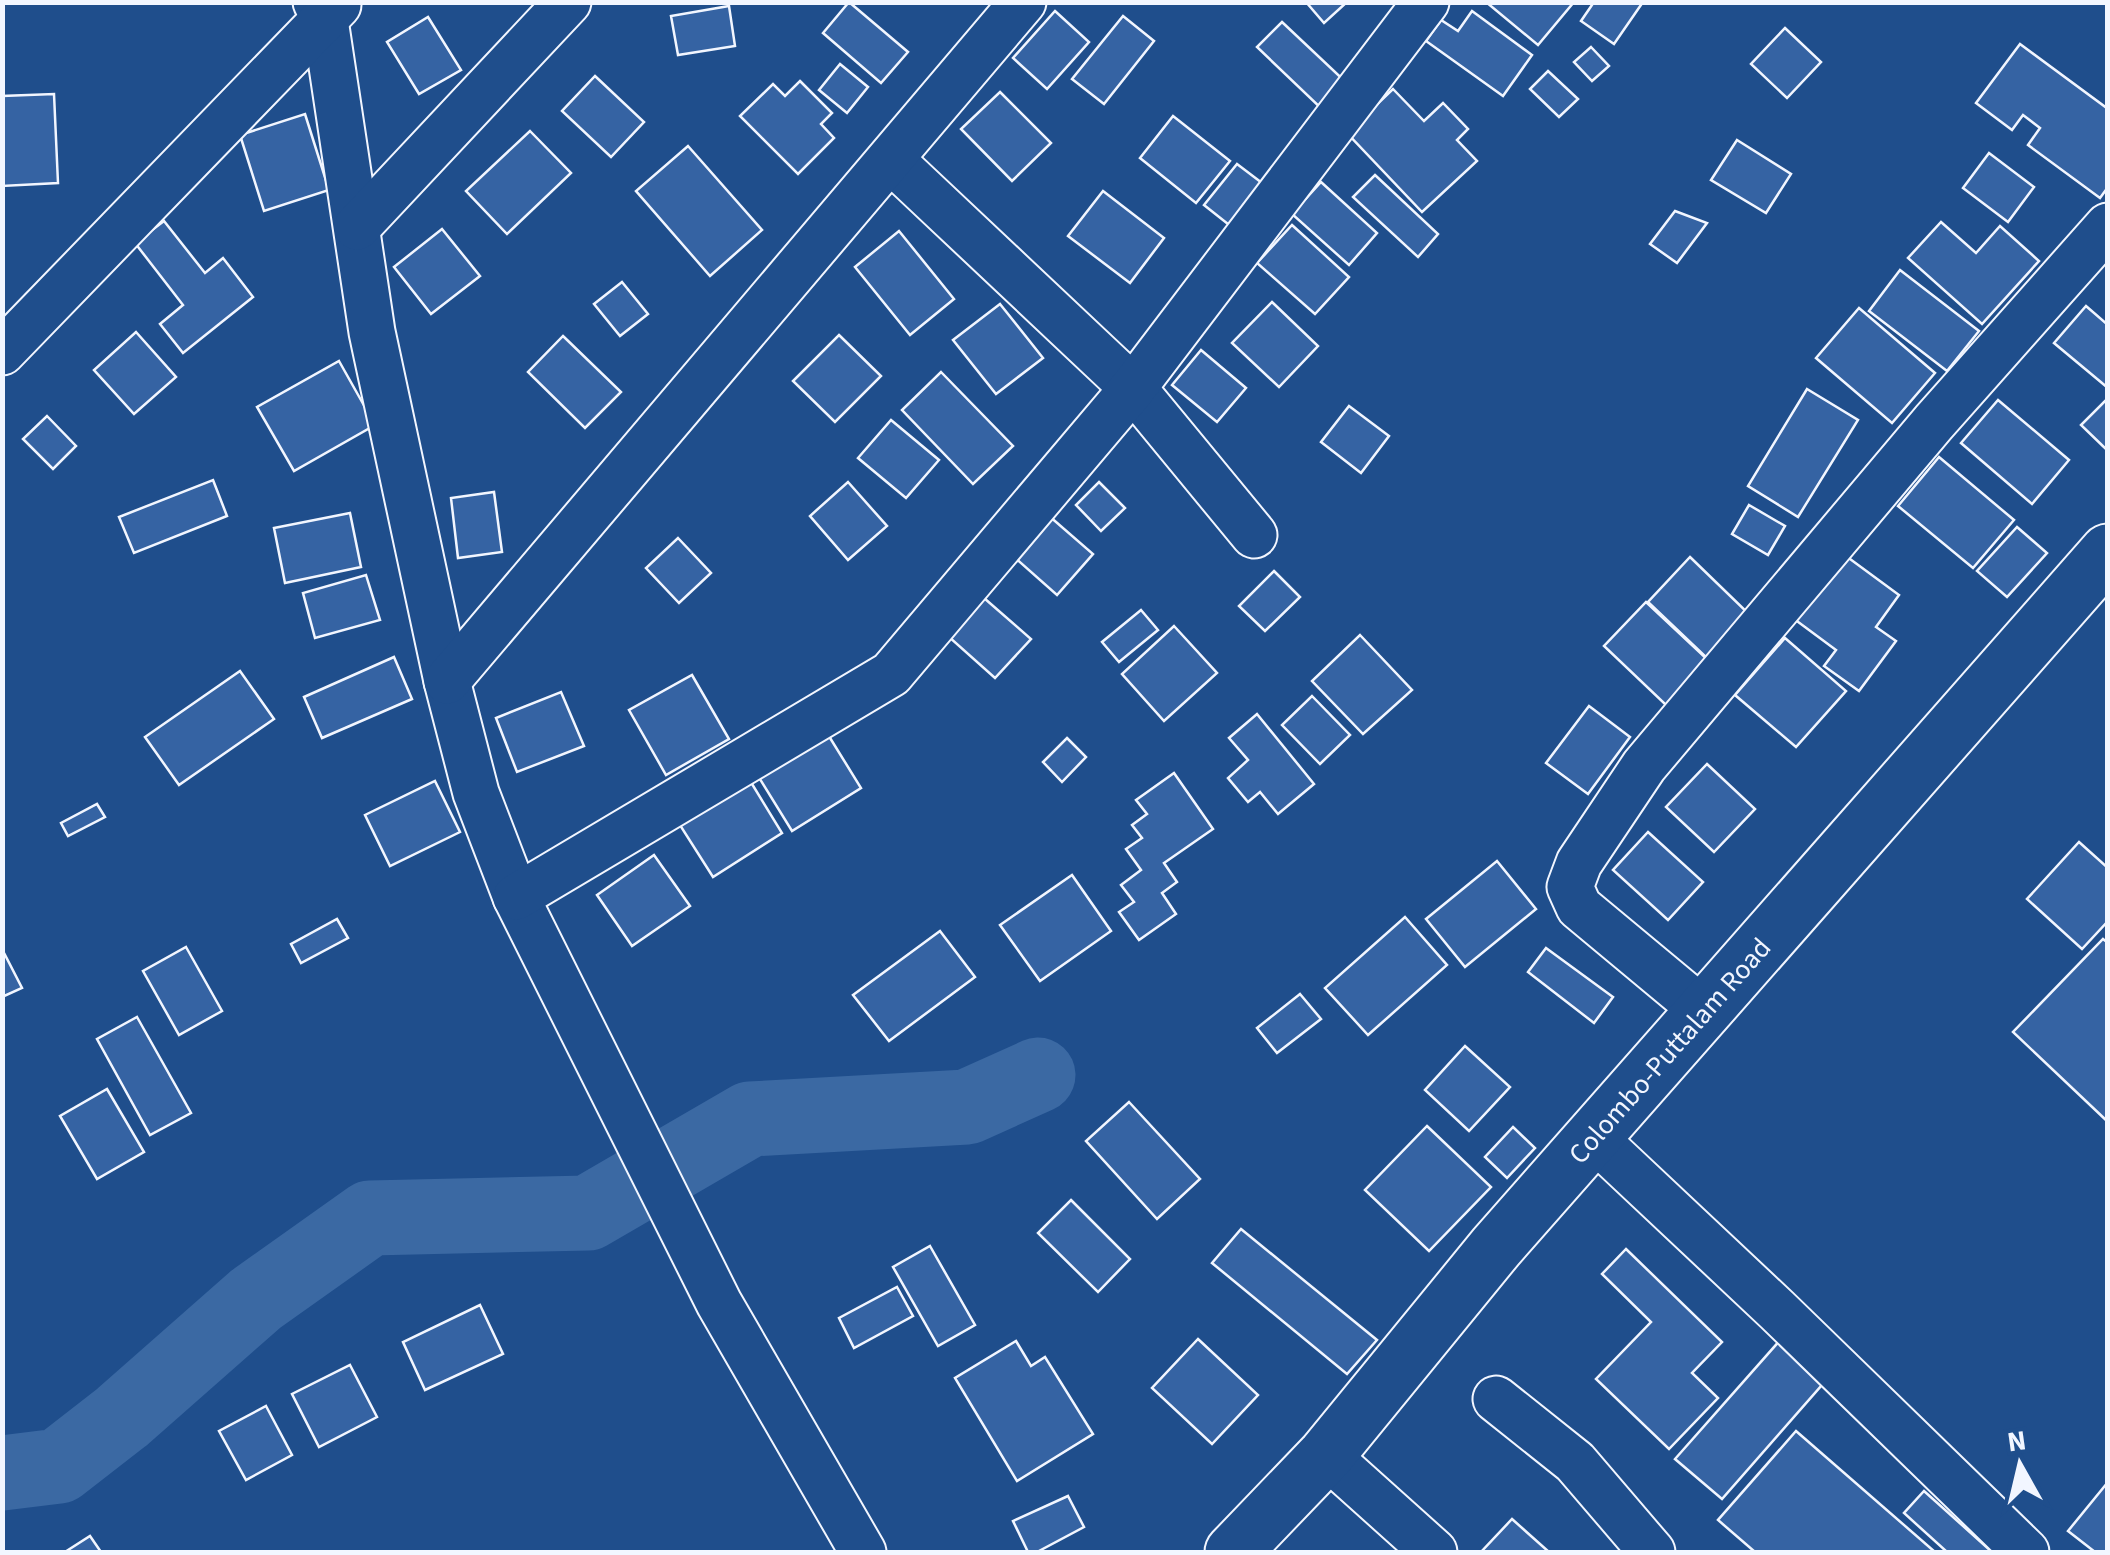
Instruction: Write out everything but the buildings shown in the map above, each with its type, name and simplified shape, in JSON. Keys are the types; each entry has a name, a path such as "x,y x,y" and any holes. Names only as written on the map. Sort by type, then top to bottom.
{"highway":[{"name":"Colombo-Puttalam Road","path":"1233,1552 1326,1455 1496,1247 1704,1011 2101,573"}],"street":[{"path":"357,226 568,2"},
{"path":"447,681 1023,2"},
{"path":"516,897 890,674 1133,388 1426,2"},
{"path":"327,8 372,332 447,681 476,792 516,897 719,1303 863,1552"},
{"path":"2,352 327,8"},
{"path":"891,160 1133,388 1254,535"},
{"path":"1704,1011 1579,907 1570,887 1579,864 1644,766 1934,422 2102,244"},
{"path":"1593,1137 2026,1552"},
{"path":"1496,1400 1574,1462 1652,1552"},
{"path":"1326,1455 1434,1552"}],"waterway":[{"path":"2,1473 59,1466 122,1417 256,1299 370,1218 588,1213 750,1119 967,1107 1038,1075"}]}
